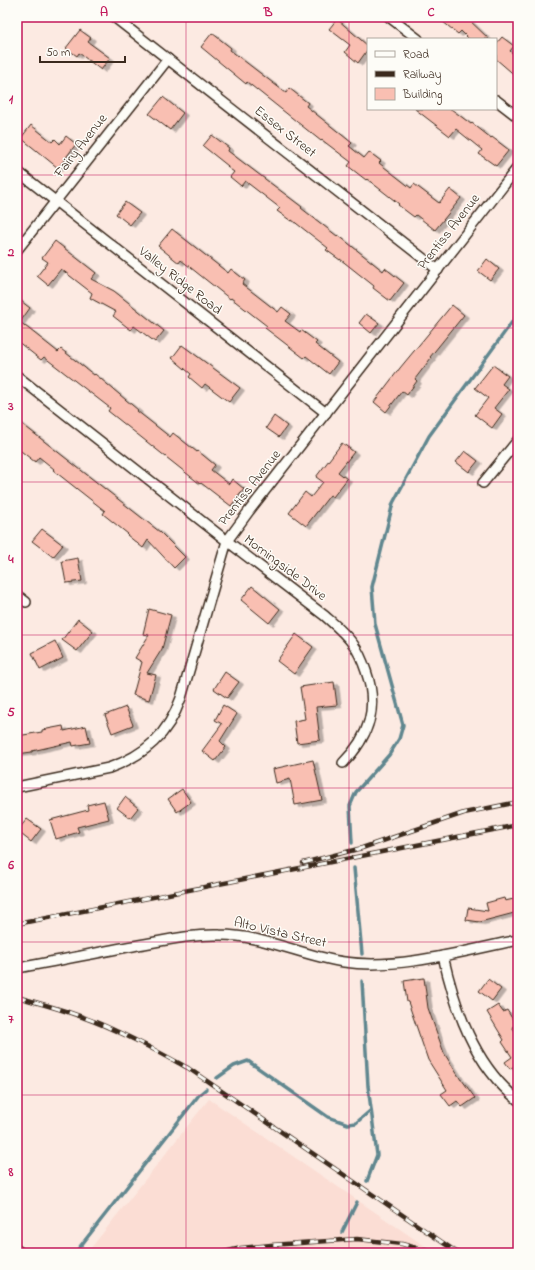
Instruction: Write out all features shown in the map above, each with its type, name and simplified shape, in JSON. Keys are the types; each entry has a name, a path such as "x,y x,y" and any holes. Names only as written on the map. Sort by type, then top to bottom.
{"street":[{"name":"Essex Street","path":"114,17 438,270"},
{"path":"390,17 417,38"},
{"name":"Fairy Avenue","path":"17,250 168,59"},
{"path":"497,101 518,117"},
{"name":"Prentiss Avenue","path":"17,787 109,768 145,750 164,732 171,721 181,698 226,541 518,167"},
{"name":"Valley Ridge Road","path":"17,171 326,413"},
{"name":"Morningside Drive","path":"17,376 226,541 335,624 353,644 362,660 368,678 372,692 372,706 369,722 360,742 343,763"},
{"path":"483,483 518,440"},
{"path":"17,595 26,602"},
{"name":"Alto Vista Street","path":"17,968 208,934 237,936 275,944 328,959 360,964 427,959 518,940"},
{"path":"443,956 456,1004 463,1023 476,1049 495,1077 518,1100"},
{"path":"17,1250 21,1253"}],"shaded area":[{"path":"209,1099 435,1253 87,1253"}],"building":[{"path":"437,17 466,17 488,38 468,38 461,31 458,34"},
{"path":"337,19 367,45 367,50 358,63 345,52 350,45 329,29"},
{"path":"80,30 91,38 88,42 110,58 101,70 79,53 77,56 66,48"},
{"path":"212,33 231,48 230,50 286,93 289,88 308,103 306,106 352,143 349,146 364,158 369,152 381,161 379,163 411,188 414,184 439,203 450,189 461,198 435,230 416,215 414,217 367,179 366,180 348,166 351,162 322,140 321,141 247,82 246,84 201,47"},
{"path":"502,37 514,46 510,51 518,58 518,78 497,60 497,43"},
{"path":"163,97 183,113 170,130 149,114"},
{"path":"416,110 452,110 509,150 496,166 479,154 482,150 456,129 450,136"},
{"path":"31,125 52,142 55,139 60,144 66,136 76,144 58,168 21,138"},
{"path":"212,135 229,148 228,151 302,207 301,208 337,236 338,235 383,271 385,268 404,283 390,301 373,288 374,286 326,250 328,248 292,220 291,221 277,211 280,208 245,181 241,186 230,177 234,172 203,146"},
{"path":"125,202 140,213 130,225 116,214"},
{"path":"172,229 228,273 231,269 245,280 242,284 278,312 282,307 291,314 285,321 300,332 301,330 317,342 315,344 338,362 329,374 306,356 304,358 265,328 267,326 181,260 179,263 158,246"},
{"path":"55,241 96,273 91,279 114,291 164,331 155,342 134,326 131,330 113,316 116,312 90,298 92,293 61,269 48,285 37,276 48,262 42,258"},
{"path":"487,259 499,269 490,280 478,271"},
{"path":"17,298 30,308 20,322 58,352 61,349 94,375 95,374 138,410 137,411 170,437 173,433 197,452 198,451 215,465 211,470 229,484 232,479 244,489 231,506 201,483 200,484 108,411 110,408 44,357 41,360 17,341"},
{"path":"452,305 464,315 430,357 431,358 415,379 417,381 407,395 402,391 386,412 374,402"},
{"path":"366,314 379,323 371,333 359,323"},
{"path":"182,345 240,388 229,402 205,384 202,388 189,377 191,374 172,358"},
{"path":"493,365 508,376 502,384 509,389 494,408 502,414 492,428 475,415 488,398 475,388"},
{"path":"274,416 287,426 279,437 266,428"},
{"path":"17,420 160,532 185,557 174,568 148,540 143,548 103,514 105,511 39,457 35,462 17,448"},
{"path":"342,443 354,452 338,472 347,479 333,497 330,495 306,526 289,513 305,492 311,497 323,482 316,477"},
{"path":"465,451 478,461 469,472 456,462"},
{"path":"42,529 63,545 53,557 32,541"},
{"path":"78,558 82,581 66,583 62,561"},
{"path":"252,586 280,609 269,623 241,600"},
{"path":"149,609 171,615 162,649 147,673 156,675 149,700 133,695 142,662 135,658 149,635 143,634"},
{"path":"78,619 93,631 77,651 62,640"},
{"path":"296,634 313,647 294,674 277,661"},
{"path":"55,641 63,658 40,670 32,653"},
{"path":"225,672 239,682 227,698 214,689"},
{"path":"334,682 337,705 316,707 320,740 297,743 294,721 305,719 300,687"},
{"path":"223,705 237,714 220,741 226,747 215,761 202,751 222,724 215,720"},
{"path":"126,707 133,725 112,733 105,715"},
{"path":"63,726 64,731 86,726 90,743 73,746 72,742 32,752 17,754 17,736 42,732 42,730"},
{"path":"313,760 322,800 295,805 290,779 276,783 273,769"},
{"path":"182,789 191,802 177,812 168,799"},
{"path":"125,797 138,808 130,818 117,808"},
{"path":"104,801 109,819 77,827 79,832 56,839 50,820 88,810 87,805"},
{"path":"27,819 41,829 31,842 17,831"},
{"path":"504,898 505,901 518,898 518,912 480,922 466,920 468,908 488,911 486,903"},
{"path":"424,978 428,1008 444,1053 461,1080 475,1098 462,1107 457,1101 450,1106 441,1094 447,1090 428,1060 407,1002 404,981"},
{"path":"488,979 501,989 492,1001 479,991"},
{"path":"498,1005 503,1012 507,1010 516,1025 512,1027 518,1035 518,1065 517,1064 510,1069 505,1062 512,1057 502,1042 504,1040 487,1012"}],"waterway":[{"path":"352,843 350,806 356,792 389,755 399,739 403,725 375,624 372,587 393,503 429,436 518,314"},
{"path":"354,868 362,954"},
{"path":"362,981 368,1086 377,1155 367,1181"},
{"path":"217,1078 234,1066 248,1061 328,1117 348,1124 356,1123 371,1110"},
{"path":"75,1253 199,1095 206,1089"},
{"path":"342,1232 357,1202"}],"railway":[{"path":"303,863 362,848 464,813 518,802"},
{"path":"17,924 518,825"},
{"path":"17,997 92,1021 125,1035 188,1068 458,1253"},
{"path":"220,1253 241,1248 357,1239 402,1244 434,1253"}]}
